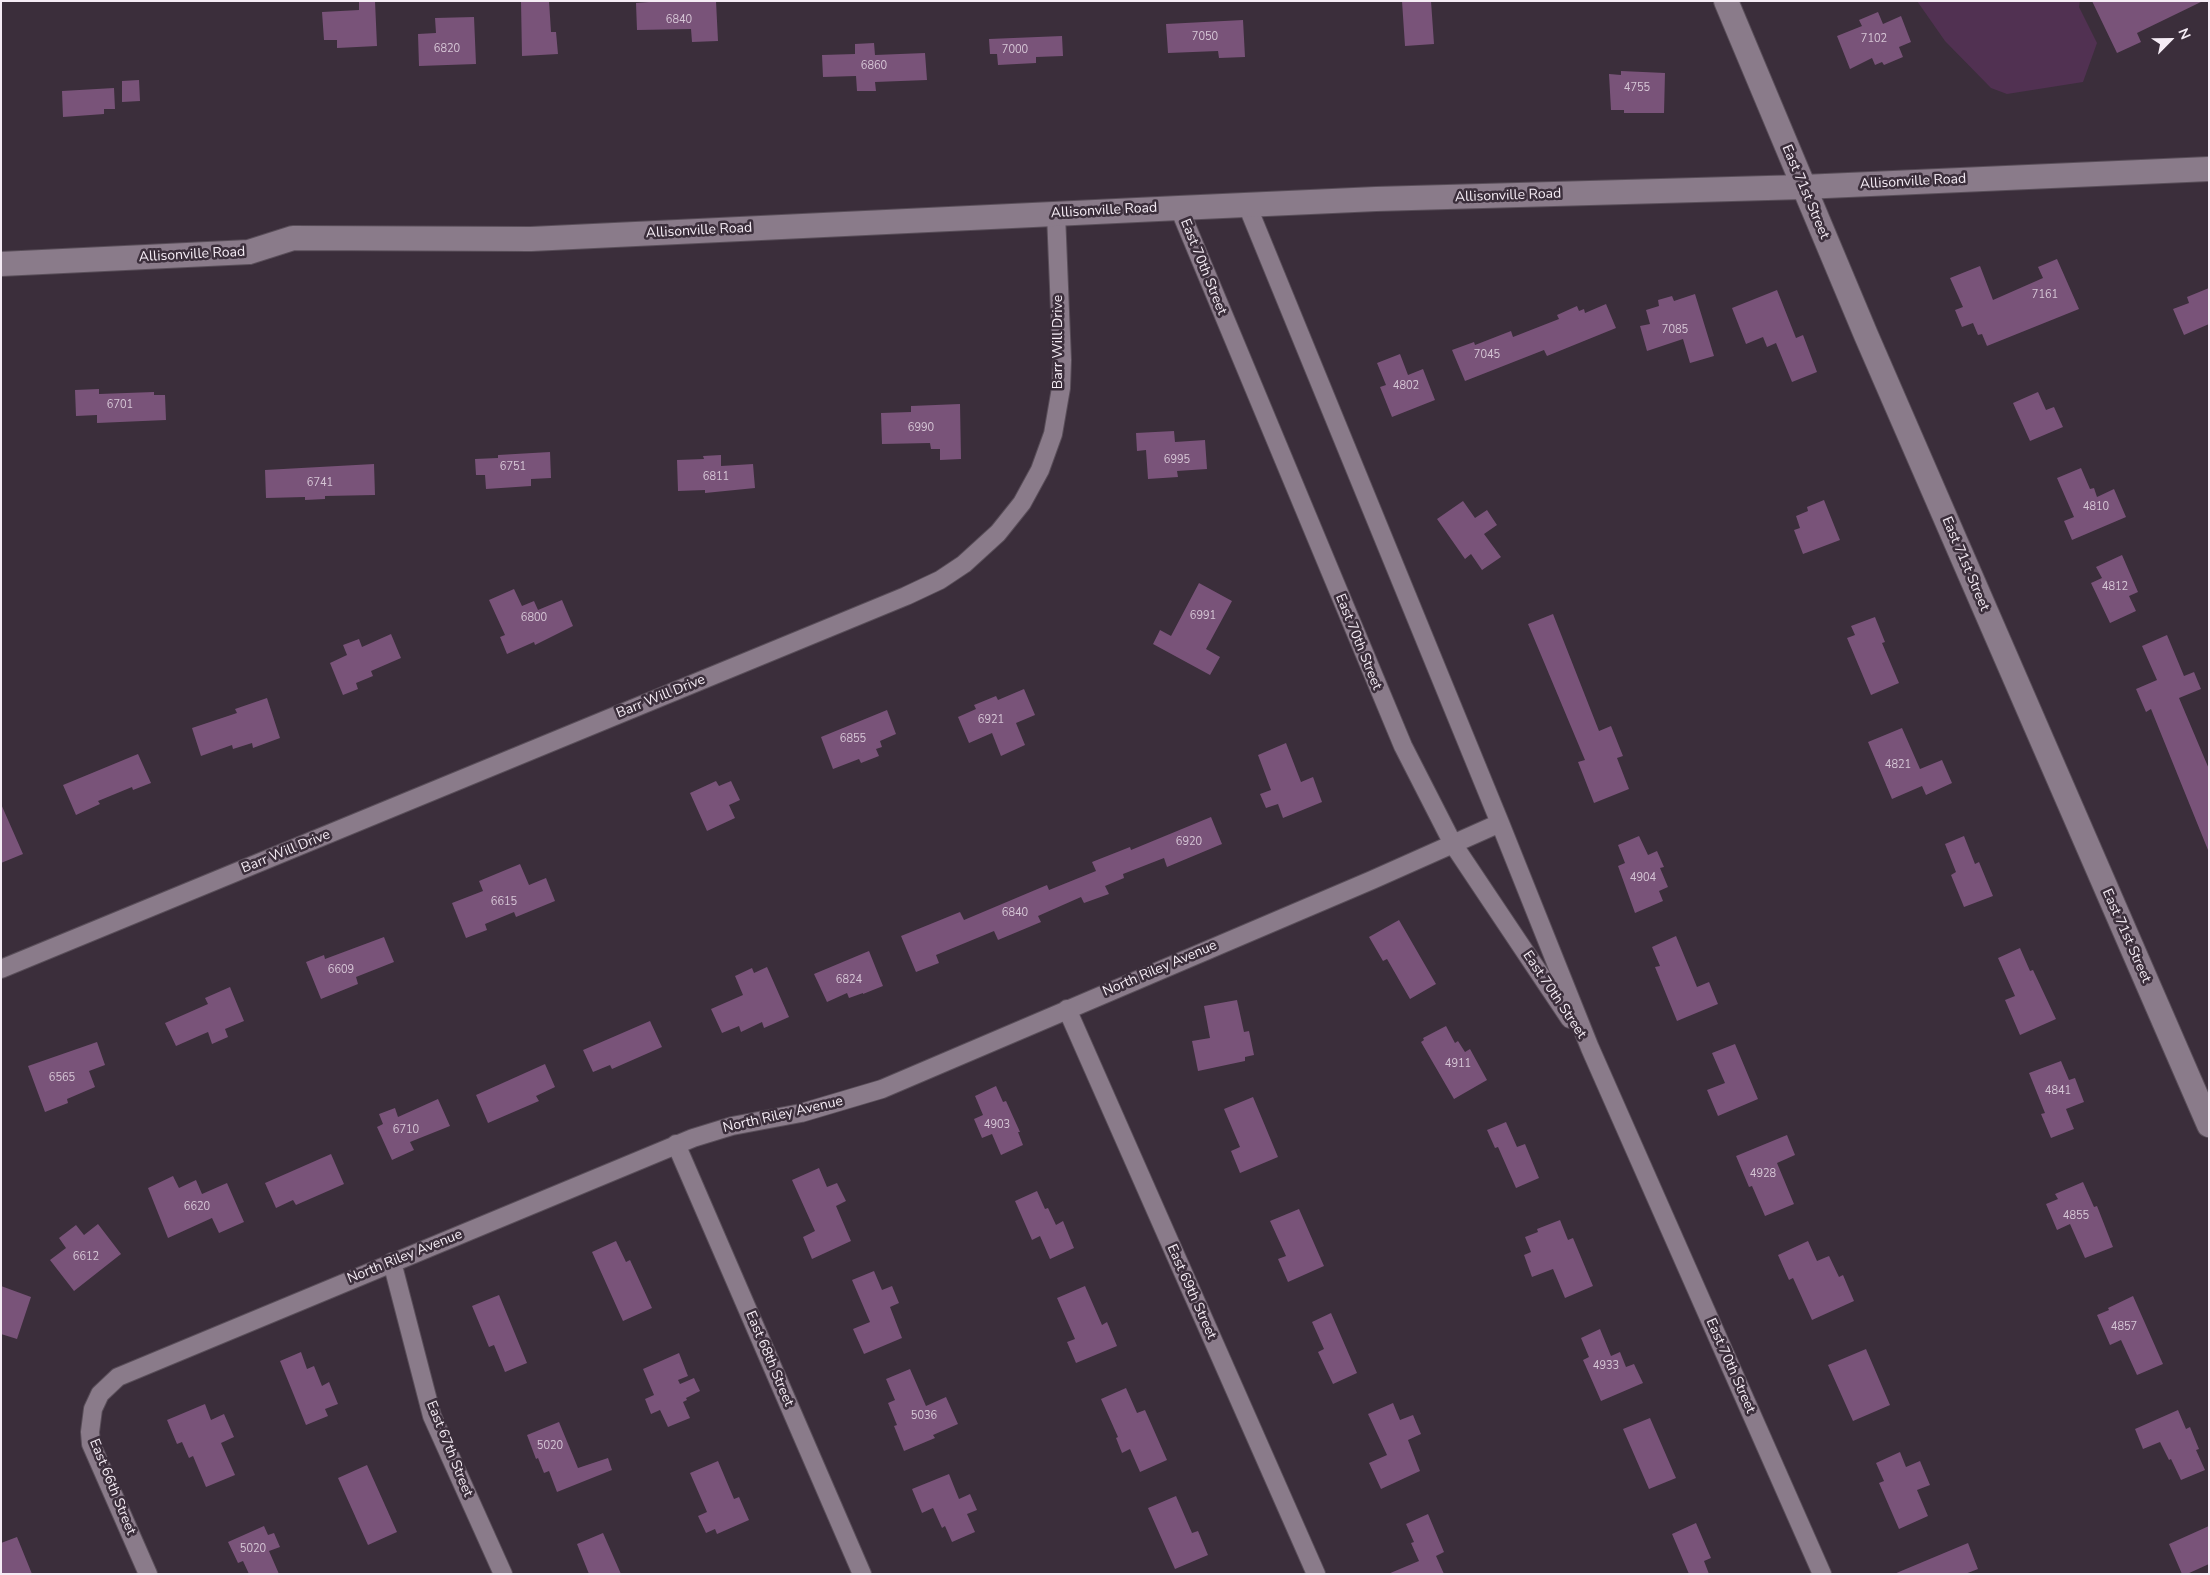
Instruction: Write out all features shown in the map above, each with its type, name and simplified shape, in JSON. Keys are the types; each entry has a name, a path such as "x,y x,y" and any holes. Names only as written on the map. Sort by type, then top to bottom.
{"main road":[{"name":"East 71st Street","path":"1726,1 1802,187 2209,1125"},
{"name":"Allisonville Road","path":"1,264 249,252 293,238 531,239 1247,205 1802,187 2209,169"}],"street":[{"name":"East 70th Street","path":"1247,205 1590,1048 1822,1574"},
{"name":"East 70th Street","path":"1179,208 1388,714 1453,844 1590,1048"},
{"name":"Barr Will Drive","path":"1,969 906,596 940,580 964,564 986,546 1022,503 1040,470 1053,434 1061,388 1062,360 1056,214"},
{"name":"North Riley Avenue","path":"98,1398 112,1382 130,1370 676,1144 719,1129 801,1113 882,1089 1500,823"},
{"name":"East 69th Street","path":"1067,1010 1316,1574"},
{"name":"East 68th Street","path":"676,1144 862,1574"},
{"name":"East 67th Street","path":"392,1262 432,1416 503,1574"},
{"name":"East 66th Street","path":"98,1398 92,1414 91,1444 148,1574"}],"shaded area":[{"path":"1917,1 2080,1 2079,7 2097,43 2083,82 2007,94 1991,88 1945,41"}],"building":[{"path":"359,1 375,1 377,46 337,48 337,40 324,40 322,12 359,10"},
{"path":"521,1 549,1 551,32 556,32 558,54 522,56"},
{"path":"716,1 718,41 692,42 691,29 637,30 636,3"},
{"path":"1402,1 1431,1 1434,44 1405,46"},
{"path":"2092,1 2203,1 2137,33 2141,42 2117,53"},
{"path":"1878,12 1883,24 1901,16 1911,42 1899,47 1903,57 1884,65 1882,62 1875,65 1872,58 1850,69 1837,36 1862,26 1859,20"},
{"path":"474,17 476,64 419,66 418,34 436,33 435,18"},
{"path":"1243,20 1245,57 1219,58 1218,51 1168,53 1166,24"},
{"path":"1062,36 1063,56 1036,57 1036,63 998,65 997,54 990,54 989,39"},
{"path":"874,43 875,55 925,53 927,80 875,82 876,91 857,91 856,76 823,77 822,55 855,54 855,44"},
{"path":"1621,71 1665,73 1664,113 1624,113 1624,110 1611,110 1609,74 1621,75"},
{"path":"139,80 140,101 122,102 122,81"},
{"path":"114,88 115,109 104,109 104,114 63,117 62,91"},
{"path":"2057,259 2079,309 1987,346 1982,334 1978,335 1973,323 1962,327 1955,310 1963,307 1950,278 1980,266 1993,300 2043,278 2038,267"},
{"path":"2209,288 2209,324 2184,335 2173,309 2189,303 2187,297"},
{"path":"1777,290 1796,338 1803,335 1817,372 1792,382 1776,343 1767,347 1763,337 1746,344 1732,308"},
{"path":"1695,294 1714,356 1690,363 1683,339 1647,351 1640,326 1650,324 1646,310 1659,306 1658,300 1672,296 1674,301"},
{"path":"1606,304 1616,328 1547,356 1544,350 1465,381 1452,350 1474,342 1475,345 1511,331 1513,337 1559,319 1557,315 1577,306 1579,311 1584,309 1585,313"},
{"path":"1400,354 1408,375 1423,369 1435,400 1392,417 1380,387 1386,385 1377,363"},
{"path":"99,389 99,394 154,392 154,395 165,395 166,420 97,423 97,415 76,416 75,390"},
{"path":"2038,392 2046,410 2054,407 2063,427 2030,441 2013,403"},
{"path":"960,404 961,459 940,460 940,449 931,449 930,443 882,444 881,413 911,412 911,406"},
{"path":"1174,431 1175,442 1205,440 1207,469 1177,471 1178,477 1148,479 1146,450 1137,451 1136,433"},
{"path":"550,452 551,478 531,479 531,486 486,489 485,475 476,475 475,459 498,458 498,455"},
{"path":"721,455 721,466 753,464 755,488 705,493 705,490 678,491 677,460 704,459 703,456"},
{"path":"374,464 375,495 325,496 325,499 305,500 305,497 266,498 265,470"},
{"path":"2081,468 2090,489 2094,488 2097,497 2114,489 2126,517 2072,540 2064,521 2074,517 2057,478"},
{"path":"1824,500 1840,540 1803,554 1794,530 1800,528 1796,516 1808,511 1807,507"},
{"path":"1463,501 1475,518 1487,510 1497,525 1484,534 1501,557 1482,570 1471,554 1465,559 1437,519"},
{"path":"2122,555 2138,592 2129,596 2136,611 2110,623 2091,583 2102,578 2096,567"},
{"path":"1199,583 1232,601 1206,649 1220,657 1210,675 1153,644 1160,630 1171,636"},
{"path":"514,589 522,606 534,601 538,610 562,600 573,626 535,645 534,642 507,654 500,637 505,635 489,600"},
{"path":"1553,614 1599,731 1611,726 1623,756 1617,758 1629,789 1594,803 1578,762 1585,760 1528,624"},
{"path":"1875,617 1885,642 1882,643 1899,683 1871,695 1847,638 1855,635 1851,626"},
{"path":"391,634 401,658 371,671 373,676 356,683 358,689 343,695 330,663 347,655 343,645 359,639 362,647"},
{"path":"2167,635 2184,676 2194,672 2201,689 2179,698 2209,769 2208,850 2151,709 2146,712 2136,689 2157,680 2142,646"},
{"path":"1024,689 1035,715 1016,723 1025,745 1001,756 992,733 969,743 958,717 976,709 974,705 996,696 998,700"},
{"path":"267,698 280,738 253,748 252,743 233,749 232,745 201,756 192,728 237,713 235,709"},
{"path":"887,710 896,734 880,741 882,747 876,749 879,756 861,763 859,759 833,769 821,737"},
{"path":"1902,728 1920,769 1942,760 1952,783 1926,795 1922,786 1892,799 1868,742"},
{"path":"1286,743 1301,782 1313,777 1322,802 1283,818 1278,804 1266,808 1260,794 1271,790 1258,755"},
{"path":"138,754 151,783 133,790 132,787 98,801 100,804 76,815 63,785"},
{"path":"716,781 719,786 731,781 740,800 729,805 735,818 707,831 690,793"},
{"path":"1,804 23,854 1,863"},
{"path":"1211,817 1222,844 1167,867 1164,858 1123,874 1124,878 1105,886 1109,894 1084,903 1081,897 1038,916 1041,922 998,940 994,931 936,955 939,963 916,972 901,936 960,912 964,920 1047,885 1049,890 1096,871 1092,862 1130,847 1131,850"},
{"path":"1639,836 1648,855 1657,851 1664,867 1660,868 1668,887 1659,891 1663,901 1635,913 1618,866 1625,863 1618,845"},
{"path":"1964,836 1975,864 1979,862 1993,896 1964,907 1951,875 1956,872 1945,844"},
{"path":"520,864 529,885 546,878 555,901 516,917 514,912 485,924 487,930 466,938 452,903 483,891 479,881"},
{"path":"1399,920 1436,984 1410,999 1387,959 1383,961 1369,937"},
{"path":"1676,936 1697,987 1709,982 1718,1004 1677,1021 1655,967 1660,966 1652,947"},
{"path":"384,937 394,962 356,977 358,984 321,999 306,962 324,955 325,959"},
{"path":"2020,948 2030,971 2033,970 2056,1019 2020,1035 2005,1000 2015,996 1998,958"},
{"path":"869,951 883,986 849,998 847,993 827,1002 814,974"},
{"path":"767,967 789,1017 764,1028 762,1022 741,1032 739,1026 722,1033 711,1009 743,995 735,976 752,968 754,973"},
{"path":"230,987 244,1021 225,1029 228,1037 212,1044 208,1032 176,1046 165,1023 208,1004 205,998"},
{"path":"1237,1000 1244,1032 1249,1031 1254,1055 1245,1057 1245,1061 1198,1071 1192,1041 1210,1038 1204,1006"},
{"path":"650,1021 662,1047 612,1069 610,1065 593,1072 583,1050"},
{"path":"1446,1026 1455,1043 1458,1041 1465,1052 1470,1049 1487,1080 1454,1099 1421,1042 1424,1040 1423,1038"},
{"path":"97,1042 105,1065 89,1071 95,1087 67,1099 68,1103 45,1112 28,1066"},
{"path":"1735,1044 1758,1099 1718,1116 1707,1090 1725,1083 1712,1053"},
{"path":"2061,1061 2069,1080 2075,1078 2084,1102 2066,1109 2074,1129 2051,1138 2041,1114 2045,1113 2029,1073"},
{"path":"545,1064 555,1087 536,1096 539,1101 488,1123 476,1095"},
{"path":"996,1086 1003,1102 1006,1101 1020,1132 1018,1132 1023,1145 1001,1155 992,1134 982,1138 974,1119 983,1115 975,1096"},
{"path":"1253,1097 1278,1157 1240,1173 1231,1151 1240,1147 1224,1109"},
{"path":"438,1099 450,1126 410,1142 414,1150 392,1160 377,1127 383,1124 379,1114 395,1108 398,1117"},
{"path":"1506,1122 1517,1147 1525,1144 1539,1178 1516,1188 1498,1147 1495,1148 1487,1130"},
{"path":"1787,1135 1795,1155 1777,1163 1794,1204 1765,1216 1752,1186 1749,1187 1736,1156"},
{"path":"331,1154 344,1184 296,1205 293,1200 276,1208 265,1183"},
{"path":"819,1168 827,1187 837,1183 846,1201 836,1206 851,1241 812,1259 803,1237 815,1231 792,1180"},
{"path":"173,1176 179,1188 196,1180 202,1194 227,1183 244,1222 219,1233 212,1218 168,1238 148,1188"},
{"path":"2083,1182 2094,1207 2097,1206 2113,1247 2085,1258 2070,1224 2057,1230 2046,1204 2058,1199 2055,1194"},
{"path":"1037,1191 1045,1209 1048,1208 1056,1225 1063,1221 1074,1248 1050,1259 1040,1236 1032,1240 1015,1201"},
{"path":"1299,1209 1324,1266 1288,1282 1278,1259 1286,1256 1270,1221"},
{"path":"1560,1220 1568,1240 1573,1238 1593,1286 1565,1298 1553,1269 1532,1277 1524,1255 1531,1252 1525,1237 1538,1232 1537,1229"},
{"path":"98,1224 121,1254 74,1291 50,1260 66,1248 59,1238 76,1225 84,1235"},
{"path":"616,1241 626,1262 630,1260 652,1308 623,1321 592,1252"},
{"path":"1808,1241 1817,1261 1829,1256 1839,1277 1843,1275 1854,1301 1812,1320 1793,1278 1789,1280 1778,1255"},
{"path":"874,1271 882,1290 892,1286 899,1303 890,1307 902,1338 864,1354 853,1329 870,1322 852,1280"},
{"path":"1,1286 31,1297 17,1339 1,1334"},
{"path":"1085,1286 1102,1325 1107,1322 1117,1346 1076,1363 1067,1342 1075,1339 1057,1298"},
{"path":"499,1295 527,1363 505,1372 494,1345 489,1347 472,1306"},
{"path":"2133,1296 2163,1364 2137,1375 2121,1340 2110,1345 2097,1315"},
{"path":"1331,1313 1357,1373 1333,1384 1318,1352 1324,1349 1312,1322"},
{"path":"1600,1329 1611,1356 1620,1352 1626,1367 1634,1364 1643,1383 1601,1401 1583,1360 1589,1357 1581,1338"},
{"path":"1866,1349 1890,1405 1853,1421 1828,1365"},
{"path":"301,1352 307,1369 314,1366 322,1386 329,1382 338,1404 325,1409 328,1416 306,1425 280,1361"},
{"path":"679,1353 688,1376 678,1380 680,1384 694,1378 700,1391 686,1398 687,1400 683,1402 690,1418 668,1427 660,1410 651,1414 645,1399 654,1395 643,1369"},
{"path":"910,1369 926,1406 946,1397 958,1424 933,1435 935,1438 904,1451 894,1426 897,1425 888,1403 895,1400 886,1379"},
{"path":"1126,1388 1137,1413 1145,1410 1167,1460 1140,1472 1130,1449 1122,1453 1116,1438 1118,1437 1101,1399"},
{"path":"1393,1403 1400,1420 1413,1415 1421,1434 1408,1440 1420,1471 1381,1489 1369,1463 1387,1455 1368,1414"},
{"path":"205,1404 211,1420 224,1414 234,1437 221,1443 235,1475 206,1487 193,1456 189,1458 182,1442 177,1444 167,1420"},
{"path":"2178,1410 2186,1429 2190,1427 2199,1449 2196,1450 2205,1470 2181,1480 2160,1442 2143,1449 2135,1429"},
{"path":"1650,1418 1676,1478 1649,1489 1623,1429"},
{"path":"559,1422 578,1468 608,1458 612,1470 557,1492 549,1471 544,1473 538,1458 536,1459 527,1435"},
{"path":"1900,1452 1906,1467 1920,1461 1930,1485 1917,1490 1928,1516 1899,1529 1879,1483 1884,1481 1876,1463"},
{"path":"718,1461 734,1499 739,1497 749,1520 717,1534 715,1529 706,1533 698,1516 707,1512 690,1473"},
{"path":"367,1465 397,1532 368,1545 338,1478"},
{"path":"949,1474 959,1499 970,1494 977,1510 967,1514 975,1532 952,1542 945,1526 942,1528 933,1508 922,1513 912,1489"},
{"path":"1176,1496 1192,1533 1198,1531 1208,1555 1175,1569 1148,1508"},
{"path":"1428,1514 1444,1552 1436,1556 1444,1574 1388,1574 1419,1561 1411,1543 1414,1542 1406,1524"},
{"path":"1696,1523 1711,1558 1704,1561 1709,1574 1689,1574 1672,1534"},
{"path":"264,1526 268,1535 274,1533 280,1547 269,1551 279,1574 249,1574 243,1561 238,1563 228,1542"},
{"path":"2209,1526 2209,1564 2187,1574 2182,1574 2169,1544"},
{"path":"603,1533 621,1574 589,1574 577,1544"},
{"path":"17,1537 32,1574 1,1574 1,1543"},
{"path":"1968,1543 1978,1569 1965,1574 1894,1574"}]}
